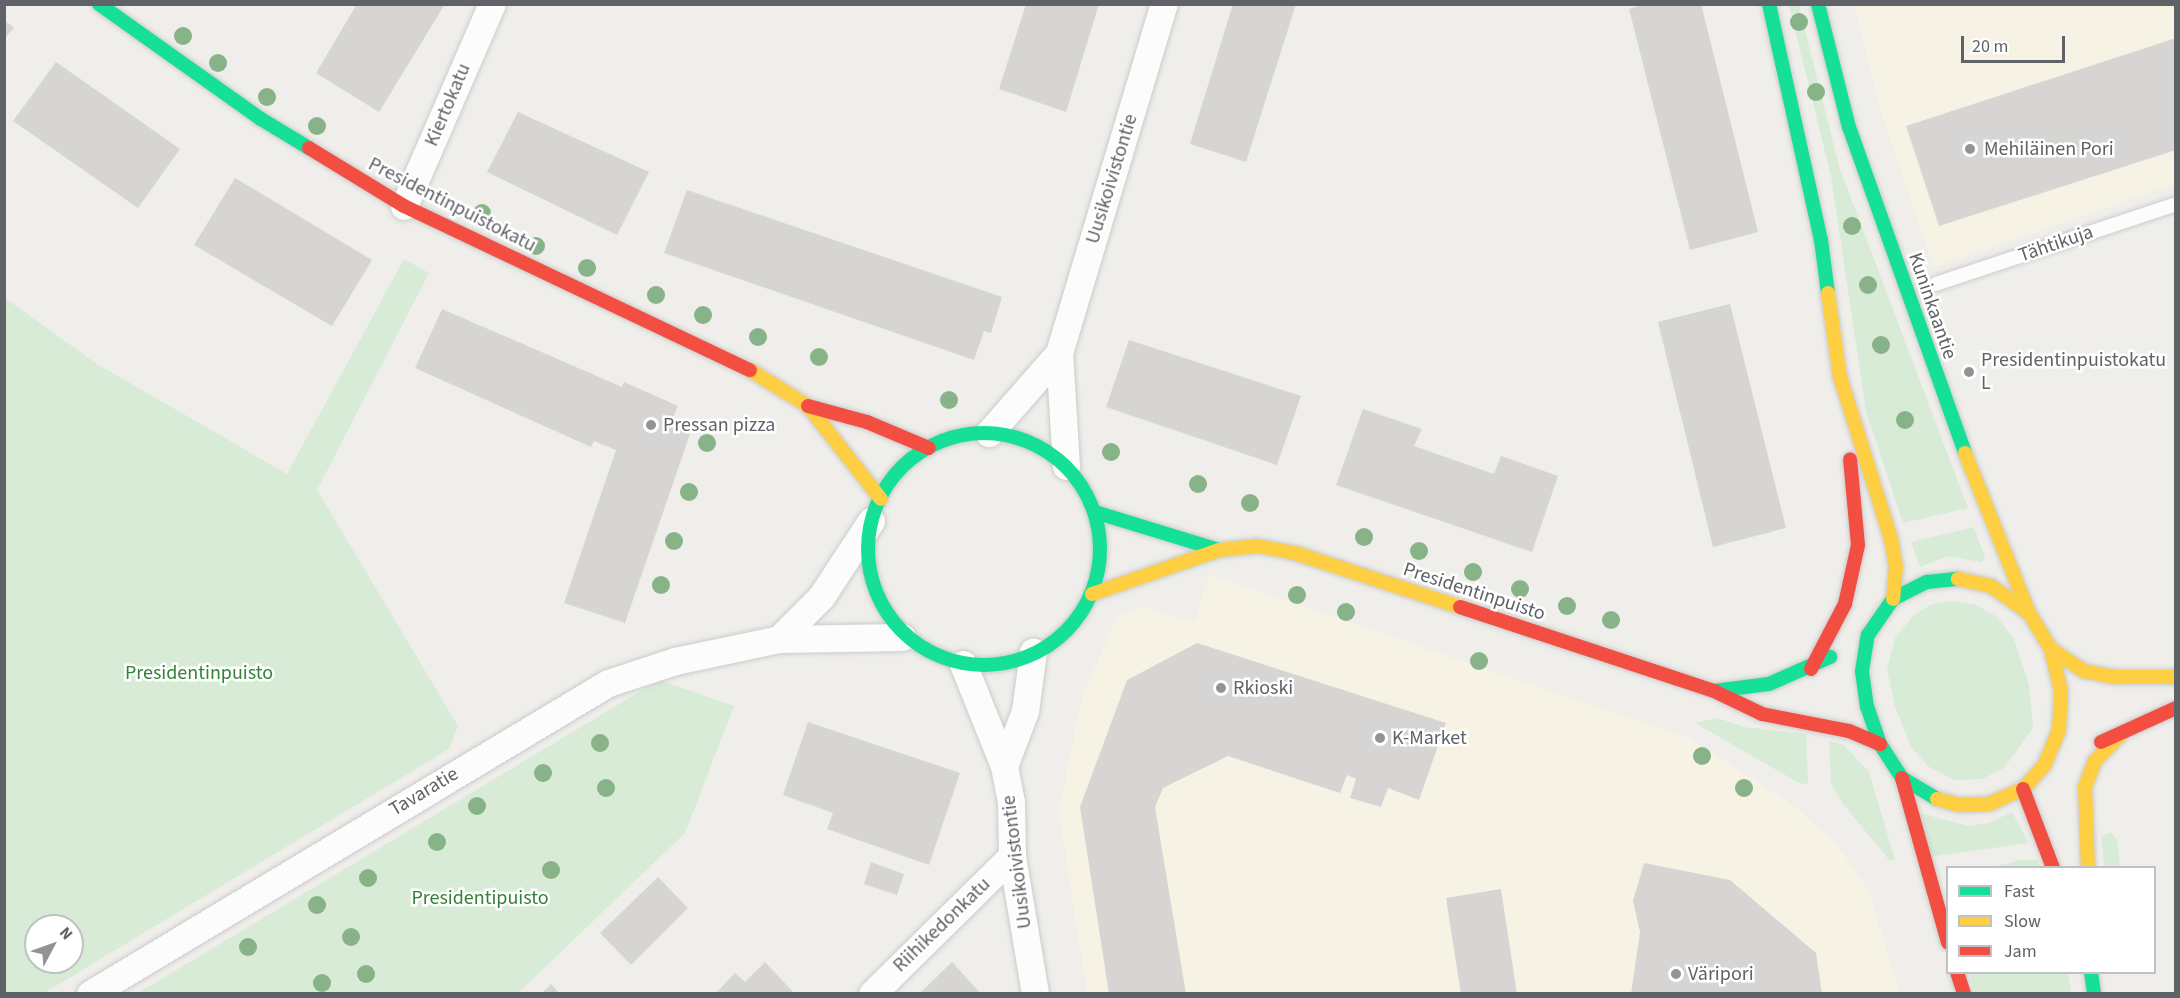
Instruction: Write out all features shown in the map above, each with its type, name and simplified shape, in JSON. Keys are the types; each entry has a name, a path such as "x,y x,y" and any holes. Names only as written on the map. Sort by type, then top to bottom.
{"street":[{"name":"Presidentinpuistokatu","path":"99,4 261,119 404,206 772,381 807,406 876,510"},
{"name":"Kiertokatu","path":"404,206 492,4"},
{"name":"Uusikoivistontie","path":"1059,353 1164,4"},
{"path":"1769,4 1819,230 1840,377 1858,545 1845,604 1832,635 1811,669"},
{"name":"Kuninkaantie","path":"1818,4 1852,138 1945,402 2029,613"},
{"path":"989,433 1059,353"},
{"path":"1059,353 1066,466"},
{"path":"1840,377 1891,538 1896,566 1893,599"},
{"name":"Presidentinpuistokatu","path":"807,406 867,422 929,448"},
{"path":"779,639 821,597 897,472 929,448 989,433 1034,444 1066,466 1084,487 1098,513 1103,558 1092,594 1066,629 1033,652 998,663 963,664 902,637 877,597 866,561 876,510"},
{"name":"Presidentinpuisto","path":"1098,513 1219,550"},
{"name":"Presidentinpuisto","path":"1092,594 1219,550 1258,546 1295,553 1714,691"},
{"path":"1714,691 1769,684 1811,669 1868,635 1893,599 1927,582 1958,579 1991,586 2029,613 2051,649 2061,691 2059,720 2044,766 2024,789 1989,804 1960,805 1930,797 1902,778"},
{"path":"1868,635 1863,671 1867,707 1880,744 1902,778 1946,939"},
{"name":"Tavaratie","path":"90,993 608,684 675,661 779,639 902,637"},
{"path":"2051,649 2084,671 2116,677 2175,677"},
{"path":"1004,766 1025,711 1033,652"},
{"name":"Uusikoivistontie","path":"963,664 1004,766 1011,802 1012,856 1035,993"},
{"path":"1714,691 1762,714 1849,731 1880,744"},
{"path":"2083,749 2175,708"},
{"path":"2088,866 2085,787 2095,761 2122,733"},
{"path":"2044,766 2064,758"},
{"path":"2024,789 2053,866"},
{"name":"Riihikedonkatu","path":"872,993 1012,856"},
{"path":"1958,974 1964,993"},
{"path":"2091,974 2094,993"}],"lane":[{"name":"Tähtikuja","path":"1936,284 2175,204"}],"shaded area":[{"path":"1855,5 2175,5 2175,184 1934,267 1882,114"},
{"path":"1209,574 1690,739 1794,806 1837,845 1869,891 1899,993 1087,993 1059,811 1082,698 1117,617 1143,607 1195,622"}],"green space":[{"path":"1789,5 1799,5 1840,169 1968,508 1903,523 1866,411 1831,176"},
{"name":"Presidentinpuisto","path":"404,259 429,273 317,490 458,726 449,749 84,969 84,914 24,914 24,974 76,974 44,993 5,993 5,298 97,364 287,474"},
{"path":"1974,527 1985,558 1981,562 1948,556 1920,567 1911,542"},
{"path":"1951,601 1976,605 1997,617 2014,639 2029,685 2033,728 2004,768 1982,779 1954,780 1929,767 1911,747 1895,706 1887,669 1895,638 1912,617 1930,605"},
{"name":"Presidentipuisto","path":"659,680 734,706 685,833 518,993 136,994"},
{"path":"1717,718 1745,727 1806,734 1808,783 1801,784 1695,723"},
{"path":"1829,741 1844,745 1869,772 1895,860 1890,861 1843,804 1831,783"},
{"path":"2012,812 2029,843 1929,857 1920,813 1968,826 1988,823"},
{"path":"2111,833 2117,840 2120,866 2105,866 2104,864 2101,836"},
{"path":"2021,860 2037,860 2040,866 1996,866"},
{"path":"1969,974 2068,974 2071,993 1975,993"}],"building":[{"path":"357,4 445,4 379,112 316,73"},
{"path":"1026,4 1099,4 1066,112 999,89"},
{"path":"1233,4 1296,4 1246,162 1190,144"},
{"path":"1645,4 1701,4 1758,232 1690,250 1629,9"},
{"path":"4,20 14,28 4,39"},
{"path":"2176,38 2176,150 1939,226 1906,126"},
{"path":"56,62 180,149 138,208 13,121"},
{"path":"518,112 649,172 617,235 487,172"},
{"path":"235,178 372,260 332,326 194,245"},
{"path":"687,190 1002,297 991,333 984,331 974,360 664,253"},
{"path":"1730,304 1786,528 1713,547 1658,322"},
{"path":"442,309 622,387 624,382 678,406 669,426 690,434 625,623 564,603 616,450 594,441 591,447 415,368"},
{"path":"1129,340 1301,396 1277,465 1106,407"},
{"path":"1363,409 1422,429 1414,446 1494,474 1501,456 1558,476 1532,552 1336,485"},
{"path":"1197,643 1446,723 1419,800 1388,788 1381,807 1350,798 1356,779 1347,775 1340,793 1228,756 1163,788 1155,807 1186,994 1109,994 1080,807 1127,680"},
{"path":"808,722 960,773 929,865 827,829 833,813 783,795"},
{"path":"871,862 904,874 897,895 864,884"},
{"path":"1644,863 1730,880 1816,953 1822,994 1631,994 1640,932 1633,901"},
{"path":"658,877 688,908 631,965 600,933"},
{"path":"1501,889 1517,994 1461,994 1446,898"},
{"path":"765,962 795,994 715,994 735,973 745,982"},
{"path":"952,962 981,994 919,994"},
{"path":"551,984 560,994 541,994"}],"traffic: fast":[{"path":"99,4 261,119 309,148"},
{"path":"1769,4 1821,240 1828,293"},
{"path":"1818,4 1849,127 1965,453"},
{"path":"984,433 1018,438 1028,442 1048,453 1066,467 1080,485 1091,505 1095,515 1100,549 1095,583 1091,593 1080,613 1066,631 1048,645 1028,656 1018,660 984,665 950,660 940,656 920,645 902,631 888,613 877,593 873,583 868,549 873,515 877,505 888,485 902,467 920,453 940,442 950,438 984,433"},
{"path":"1098,513 1219,550"},
{"path":"1937,799 1902,778 1880,744 1867,707 1862,671 1868,635 1893,599 1927,582 1958,579"},
{"path":"1714,691 1769,684 1830,657"},
{"path":"2091,974 2094,994"}],"traffic: slow":[{"path":"1828,293 1840,377 1891,539 1896,566 1893,599"},
{"path":"750,370 808,406 881,499"},
{"path":"1965,453 2029,613"},
{"path":"1092,594 1219,550 1258,546 1295,553 1460,607"},
{"path":"1937,799 1960,805 1989,804 2023,789 2044,766 2059,730 2061,691 2051,649 2029,613 1991,586 1958,579"},
{"path":"2051,649 2084,671 2116,677 2176,677"},
{"path":"2088,866 2085,787 2095,761 2122,733"}],"traffic: jam":[{"path":"309,148 404,206 750,370"},
{"path":"808,406 867,422 929,448"},
{"path":"1811,669 1845,604 1858,545 1850,459"},
{"path":"1460,607 1714,691 1762,714 1849,731 1880,744"},
{"path":"2101,742 2176,708"},
{"path":"1902,778 1946,936"},
{"path":"2023,789 2052,866"},
{"path":"1958,974 1964,994"}],"place":[{"name":"Mehiläinen Pori","path":"1970,149"},
{"name":"Presidentinpuistokatu L","path":"1969,372"},
{"name":"Pressan pizza","path":"651,425"},
{"name":"Rkioski","path":"1221,688"},
{"name":"K-Market","path":"1380,738"},
{"name":"Väripori","path":"1676,974"}]}
